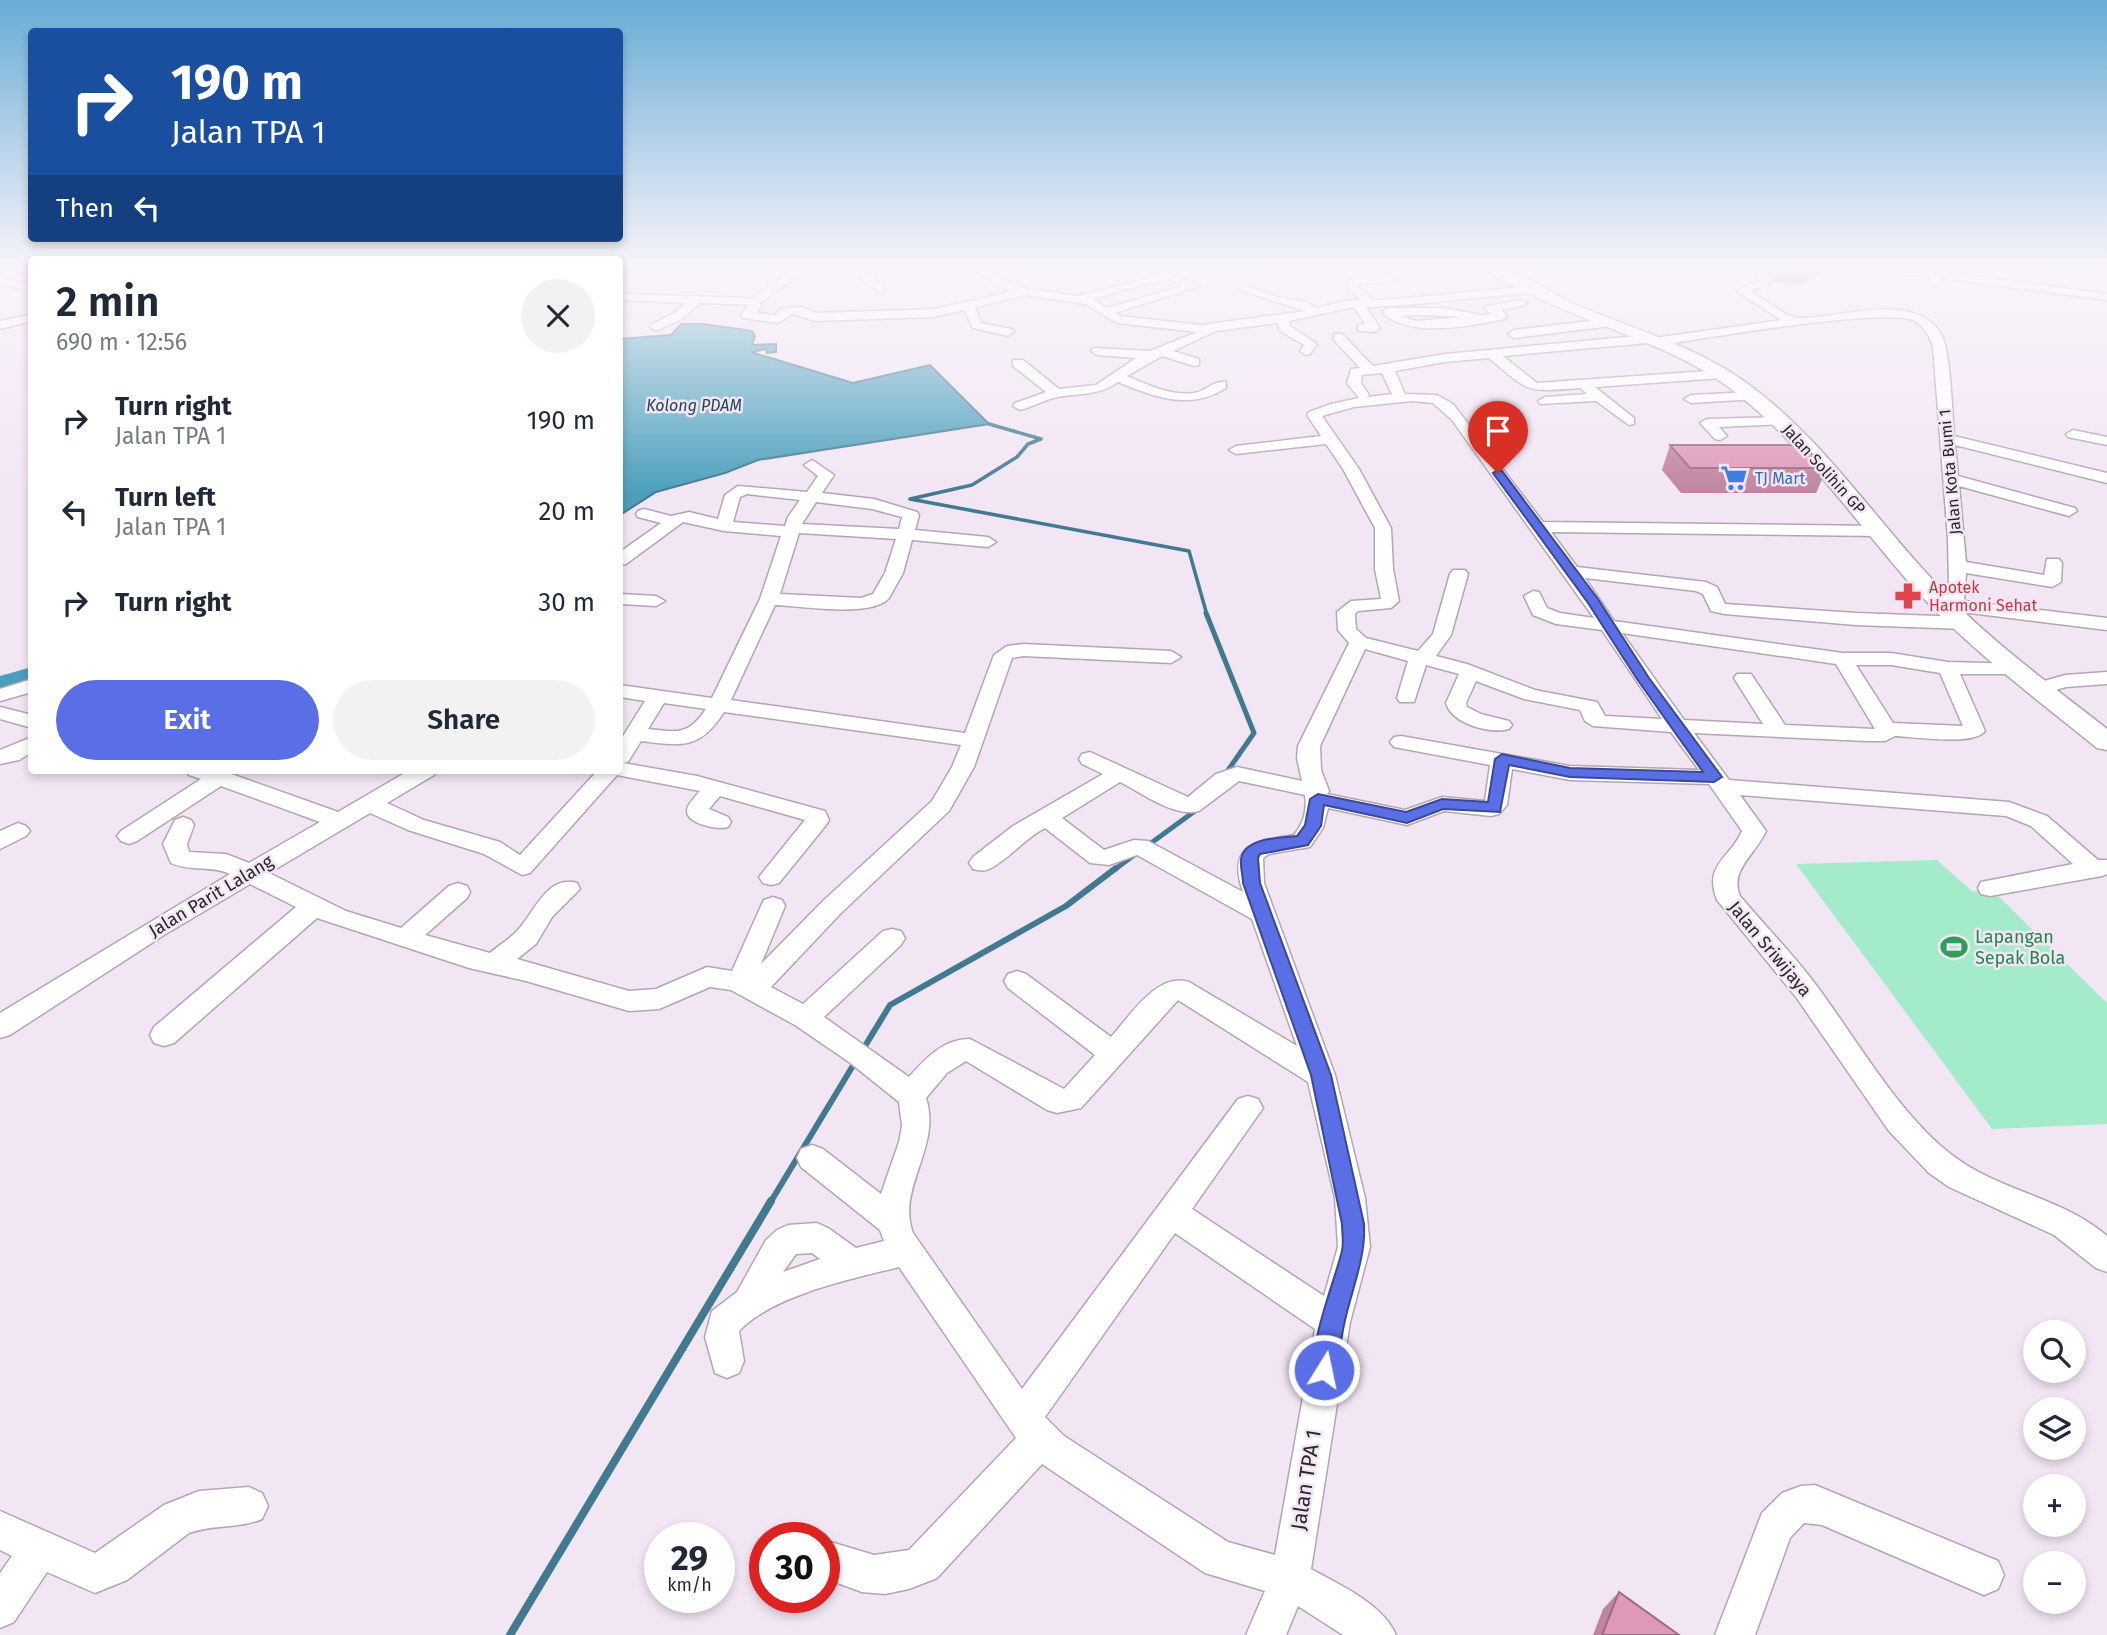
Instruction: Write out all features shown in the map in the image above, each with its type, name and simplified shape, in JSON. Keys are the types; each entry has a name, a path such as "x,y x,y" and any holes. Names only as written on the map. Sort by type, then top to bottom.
{"main road":[{"name":"Jalan Solihin GP","path":"1656,343 1722,374 1782,421 1819,458 1923,584 2016,668 2107,742"}],"street":[{"path":"1020,406 1035,398 1108,385 1154,353 1178,343"},
{"path":"1306,351 1310,343"},
{"path":"1344,343 1369,370"},
{"name":"Jalan Kota Bumi 1","path":"1369,370 1387,369 1420,361 1623,343"},
{"name":"Jalan Kota Bumi 1","path":"1937,343 1957,566 1958,587 1954,611"},
{"path":"1097,351 1154,353 1195,362"},
{"path":"1492,354 1532,386 1722,374"},
{"path":"1018,363 1056,393"},
{"path":"1387,369 1400,398"},
{"path":"1362,394 1354,383 1354,378 1356,372 1369,370"},
{"path":"1117,377 1155,391 1190,399 1205,397 1221,385"},
{"path":"1582,383 1629,421"},
{"path":"1691,399 1752,396"},
{"path":"1545,401 1600,397"},
{"name":"Jalan Sriwijaya","path":"1331,439 1314,419 1317,412 1400,398 1430,398 1443,403 1466,429 1570,571 1643,679 1754,831 1752,840 1728,866 1723,890 1805,990 1899,1122 1940,1164 1960,1177 2065,1225 2107,1257"},
{"path":"1720,436 1707,423 1782,421"},
{"path":"2073,434 2107,441"},
{"path":"1236,450 1331,439 1369,500 1385,536 1384,569 1390,601 1385,605 1358,604 1346,612 1347,631 1359,642 1470,672 1531,695 1590,706 1592,717 1600,722 1679,728 1885,735 1886,729 1843,659"},
{"path":"1947,439 2107,478"},
{"path":"636,734 679,739 691,737 701,731 719,704 769,598 796,517 826,475 812,465"},
{"path":"1950,479 2069,511"},
{"path":"714,486 738,490"},
{"path":"724,526 733,495 744,488 874,504 907,513 911,518 894,573 880,598 862,604 769,598"},
{"path":"644,514 672,521"},
{"path":"623,559 672,521 689,517 724,526 904,534 988,542"},
{"path":"1537,527 1879,531"},
{"path":"1957,566 2052,582 2053,563"},
{"path":"1570,571 1700,586 1711,591 1717,607 1724,609 1856,619 1954,611 2107,624"},
{"path":"1407,698 1414,668 1442,635 1459,574"},
{"path":"1533,596 1539,611 1545,615 1609,625 1843,659 1891,659 1948,668 2016,668"},
{"path":"623,599 656,601"},
{"path":"1318,795 1309,762 1309,746 1359,642"},
{"path":"746,986 941,806 963,767 1000,661 1009,652 1023,650 1171,657"},
{"path":"1886,729 1974,732 1948,668"},
{"path":"1470,672 1456,703 1458,710 1474,719 1502,725"},
{"path":"1744,678 1779,732"},
{"path":"2041,688 2065,681 2107,678"},
{"path":"0,695 28,686"},
{"path":"623,691 972,740"},
{"path":"623,753 658,696"},
{"path":"0,713 28,721"},
{"path":"1401,742 1570,773 1718,781 2009,809 2039,821 2101,868"},
{"path":"0,757 28,745"},
{"path":"1090,759 1185,806 1191,806 1224,779 1237,774 1407,818 1442,804 1491,809 1496,805 1502,759"},
{"path":"623,770 697,783 817,816 818,820 771,877"},
{"path":"129,836 208,774"},
{"path":"212,774 340,821"},
{"name":"Jalan Parit Lalang","path":"0,1027 128,945 419,774"},
{"path":"370,804 416,825 492,848 523,867 606,774"},
{"path":"981,863 1021,831 1118,774"},
{"path":"714,789 698,808 698,813 720,822"},
{"name":"Jalan TPA 1","path":"1266,1635 1290,1579 1333,1322 1354,1247 1353,1224 1321,1075 1252,883 1250,858 1254,851 1262,846 1302,841 1313,826 1318,795"},
{"path":"1046,818 1104,859 1132,847 1140,847 1262,913"},
{"path":"183,825 175,844 179,857 185,860 220,860 337,917 470,958 629,1001 659,999 707,977 719,977 746,986 805,1018 857,1053 911,1095 915,1104 916,1129 898,1191 899,1236"},
{"path":"1990,888 2101,868"},
{"path":"495,963 527,937 543,911 568,889"},
{"path":"406,938 458,892"},
{"path":"164,1035 314,906"},
{"path":"746,986 773,906"},
{"path":"805,1018 892,938"},
{"path":"1017,981 1114,1054"},
{"path":"911,1095 944,1060 962,1049 970,1050 1057,1101 1071,1100 1166,993 1180,989 1321,1075"},
{"path":"840,1565 860,1573 885,1575 902,1574 923,1564 1032,1429 1173,1214 1248,1108"},
{"path":"812,1158 899,1236 1032,1429 1066,1461 1219,1559 1290,1579 1334,1604 1377,1635"},
{"path":"1173,1214 1333,1322"},
{"path":"727,1361 722,1332 724,1323 749,1302 851,1264 899,1236"},
{"path":"749,1302 777,1251 788,1240 817,1238 851,1264"},
{"path":"1735,1635 1775,1526 1785,1512 1796,1505 1810,1502 1823,1506 1984,1575"},
{"path":"0,1530 94,1573 113,1566 189,1512 249,1506"},
{"path":"0,1608 39,1549"}],"green space":[{"name":"Lapangan Sepak Bola","path":"1937,860 1973,892 1990,888 2107,1003 2107,1124 1992,1129 1796,864"}],"water":[{"name":"Kolong PDAM","path":"623,343 776,344 776,352 767,353 766,349 751,352 853,383 930,365 989,424 758,460 725,473 656,492 623,513"}],"building":[{"path":"1670,445 1802,445 1827,468 1690,468"},
{"path":"1619,1592 1679,1635 1602,1635"}],"waterway":[{"path":"989,424 1041,439 1028,444 1017,457 972,485 910,499 1189,551 1207,615"},
{"path":"1206,613 1254,733 1224,776"},
{"path":"0,685 28,676"},
{"path":"1147,846 1199,808"},
{"path":"1114,870 1137,853"},
{"path":"862,1051 890,1005 1066,906 1116,868"},
{"path":"770,1203 857,1059"},
{"path":"510,1635 771,1201"}],"place":[{"name":"TJ Mart","path":"1734,478"},
{"name":"Apotek Harmoni Sehat","path":"1908,596"},
{"name":"Lapangan Sepak Bola","path":"1954,947"}],"route":[{"path":"1324,1370 1333,1322 1354,1247 1350,1198 1321,1075 1252,883 1249,869 1254,851 1262,846 1302,841 1313,826 1318,799 1407,818 1442,804 1495,808 1502,759 1570,773 1714,777 1643,679 1593,601 1498,473"}]}
